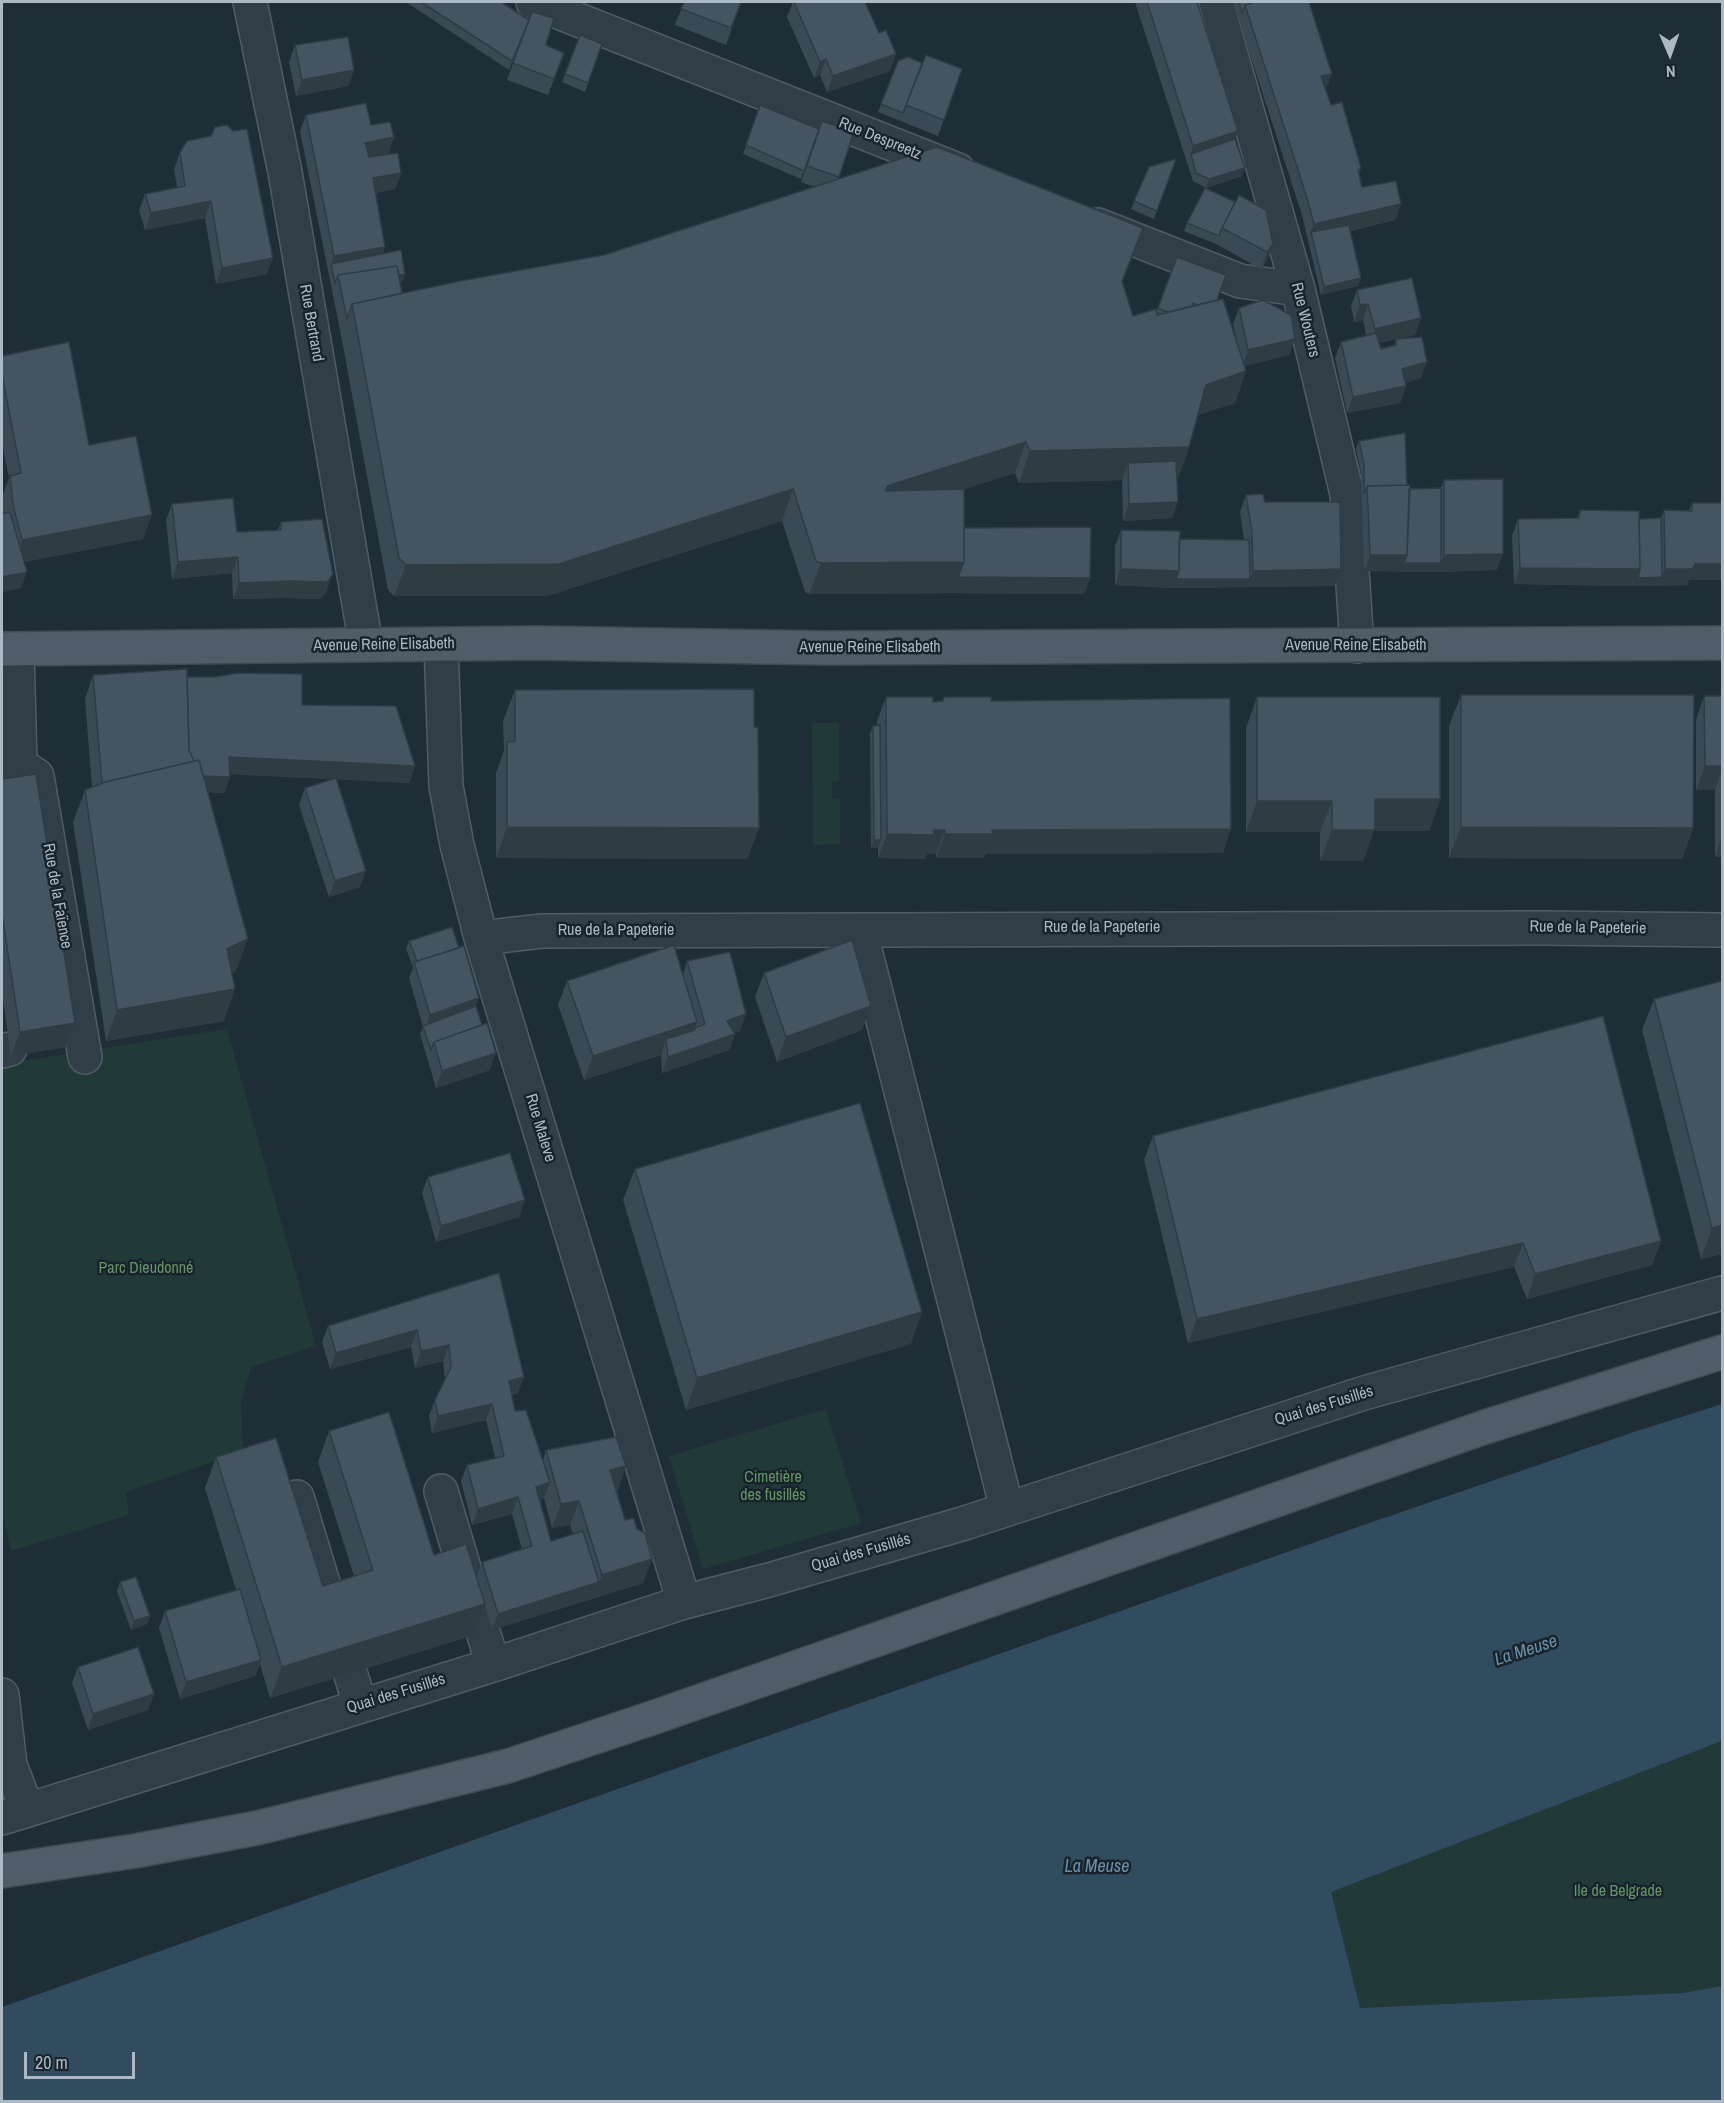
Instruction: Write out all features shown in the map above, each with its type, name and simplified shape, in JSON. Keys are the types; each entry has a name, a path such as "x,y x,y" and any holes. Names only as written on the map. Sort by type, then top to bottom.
{"main road":[{"name":"Avenue Reine Elisabeth","path":"9,649 537,643 827,648 1722,643"},
{"path":"2,1871 135,1851 257,1828 508,1766 1485,1427 1722,1352"}],"street":[{"name":"Rue Bertrand","path":"250,2 287,183 366,645"},
{"name":"Rue Despreetz","path":"533,2 984,180"},
{"name":"Rue Wouters","path":"1216,2 1298,289 1347,494 1356,646"},
{"path":"1073,216 1240,281 1298,289"},
{"name":"Rue Maleve","path":"441,644 446,786 457,845 481,938 684,1602"},
{"name":"Avenue Reine Elisabeth","path":"9,649 11,766"},
{"name":"Rue de la Faïence","path":"11,766 37,776 77,1044"},
{"name":"Rue de la Papeterie","path":"481,938 542,931 1545,928 1722,930"},
{"path":"860,930 1007,1509"},
{"name":"Quai des Fusillés","path":"14,1813 493,1665 684,1602 768,1580 1007,1509 1364,1393 1722,1293"},
{"path":"441,1491 493,1665"},
{"path":"297,1497 360,1705"},
{"path":"2,1695 14,1813"}],"green space":[{"path":"812,723 839,723 839,781 832,783 832,798 840,799 840,844 813,845"},
{"name":"Parc Dieudonné","path":"227,1029 316,1346 251,1367 241,1401 243,1451 126,1492 129,1515 11,1551 2,1511 2,1064"},
{"name":"Cimetière des fusillés","path":"826,1409 861,1523 703,1569 669,1456"},
{"name":"Ile de Belgrade","path":"1722,1741 1722,1986 1682,1993 1360,2008 1330,1891"}],"water":[{"name":"La Meuse","path":"1722,1404 1722,1741 1331,1892 1360,2008 1682,1993 1722,1986 1722,2101 2,2101 2,2007 1352,1529"}],"building":[{"path":"421,2 501,2 529,20 512,61"},
{"path":"684,2 741,2 731,28 681,9"},
{"path":"794,2 865,2 879,33 886,30 896,54 833,76 826,59 820,62"},
{"path":"1147,2 1197,2 1238,131 1193,146"},
{"path":"1239,2 1256,2 1245,5 1242,13"},
{"path":"1256,2 1309,2 1332,74 1321,76 1331,105 1342,102 1361,168 1358,170 1362,187 1396,181 1401,204 1314,224 1245,5"},
{"path":"532,12 554,18 546,45 564,53 554,79 513,63"},
{"path":"580,35 602,44 588,83 565,74"},
{"path":"348,37 354,70 302,80 295,45"},
{"path":"926,55 962,69 944,120 906,105"},
{"path":"908,57 922,63 903,113 881,104 898,61"},
{"path":"366,103 371,125 390,122 394,137 365,143 369,157 398,153 401,173 373,178 385,247 334,256 306,115"},
{"path":"760,105 819,129 804,171 746,145"},
{"path":"822,121 854,132 839,177 807,166"},
{"path":"227,125 233,131 247,129 273,258 222,268 211,201 151,213 145,194 185,186 180,152 187,141 211,136 215,127"},
{"path":"1235,139 1245,168 1209,179 1196,173 1191,154"},
{"path":"937,147 1143,228 1122,281 1133,316 1156,309 1157,315 1223,299 1246,371 1206,385 1189,447 1030,451 1026,442 887,486 886,491 964,489 964,562 821,563 816,561 793,489 559,564 406,565 399,558 352,304 460,281 604,255"},
{"path":"1176,159 1157,211 1134,201 1149,167"},
{"path":"1205,188 1235,202 1219,236 1187,223"},
{"path":"1239,195 1266,210 1273,244 1267,252 1222,228"},
{"path":"1349,225 1361,278 1324,287 1311,232"},
{"path":"401,250 405,274 399,275 397,266 338,275 335,283 331,264"},
{"path":"1177,257 1226,275 1217,300 1197,305 1193,303 1192,306 1168,312 1158,308"},
{"path":"397,266 402,293 352,304 347,319 338,275"},
{"path":"1412,278 1421,318 1375,329 1368,304 1360,305 1357,290"},
{"path":"1263,300 1291,315 1295,339 1248,350 1239,308"},
{"path":"1376,333 1381,349 1396,345 1396,339 1422,337 1427,362 1402,369 1406,386 1353,397 1341,342"},
{"path":"69,342 89,445 136,436 152,515 22,540 13,505 10,476 21,473 2,375 2,356"},
{"path":"1405,433 1407,485 1367,486 1364,494 1364,464 1359,441"},
{"path":"1176,461 1178,502 1129,504 1128,463"},
{"path":"1503,479 1503,554 1444,555 1444,480"},
{"path":"1410,485 1407,555 1370,555 1367,486"},
{"path":"1441,488 1441,563 1404,563 1407,555 1409,489"},
{"path":"1263,494 1265,502 1340,502 1341,569 1253,571 1252,532 1246,495"},
{"path":"233,498 237,532 281,530 281,522 322,519 333,574 327,582 239,583 238,557 178,562 172,504"},
{"path":"1692,503 1722,503 1722,564 1695,564 1693,569 1665,569 1664,510 1692,511"},
{"path":"1580,510 1639,511 1640,569 1520,568 1518,519 1579,518"},
{"path":"10,512 27,572 2,577 2,514"},
{"path":"1661,518 1662,577 1638,578 1640,569 1639,519"},
{"path":"1091,527 1090,578 958,577 964,562 964,528"},
{"path":"1121,530 1180,531 1179,571 1121,569"},
{"path":"1179,539 1249,540 1250,579 1176,579 1179,571"},
{"path":"187,669 189,750 194,761 102,783 93,675"},
{"path":"239,673 302,674 302,705 396,706 415,766 229,757 230,777 203,776 199,760 194,761 189,750 187,677 214,677"},
{"path":"754,689 754,727 758,727 759,828 507,827 507,742 515,741 515,690"},
{"path":"1461,695 1694,695 1693,828 1461,827"},
{"path":"1704,696 1722,696 1722,766 1705,766"},
{"path":"886,697 933,697 933,702 943,701 944,697 991,697 991,701 1230,698 1231,829 992,830 993,834 945,834 945,830 934,830 934,835 887,834"},
{"path":"1257,697 1440,697 1440,799 1375,799 1375,830 1332,830 1332,801 1257,801"},
{"path":"880,725 881,840 874,840 873,726"},
{"path":"199,760 248,939 227,949 235,989 117,1010 85,790 105,782"},
{"path":"36,774 75,1023 20,1032 2,914 2,779"},
{"path":"336,778 366,871 335,881 305,788"},
{"path":"452,927 459,948 417,961 409,941"},
{"path":"852,940 871,1006 786,1037 764,973"},
{"path":"674,945 697,1022 593,1056 567,981"},
{"path":"464,946 479,998 430,1015 414,962"},
{"path":"730,952 746,1014 727,1021 735,1034 668,1057 666,1039 695,1030 705,1024 687,961"},
{"path":"1722,981 1722,1225 1712,1228 1654,999"},
{"path":"476,1006 482,1025 434,1042 431,1050 423,1026"},
{"path":"1603,1016 1661,1241 1535,1274 1523,1243 1197,1319 1153,1136"},
{"path":"487,1023 496,1053 442,1071 434,1042"},
{"path":"860,1103 922,1312 697,1378 635,1169"},
{"path":"510,1153 525,1200 441,1226 428,1177"},
{"path":"499,1273 524,1377 509,1381 515,1411 526,1410 550,1482 536,1487 551,1541 583,1531 599,1582 498,1614 482,1562 532,1546 518,1497 478,1509 467,1465 504,1456 492,1404 438,1416 435,1400 451,1367 449,1345 421,1351 417,1330 336,1353 328,1326"},
{"path":"389,1412 434,1555 466,1544 485,1604 282,1667 216,1457 276,1438 323,1586 373,1570 329,1431"},
{"path":"616,1437 626,1466 610,1470 625,1520 634,1518 637,1529 645,1533 652,1559 602,1575 579,1501 561,1504 546,1450"},
{"path":"136,1577 150,1616 134,1621 120,1582"},
{"path":"240,1589 261,1660 186,1682 165,1611"},
{"path":"138,1647 154,1694 93,1714 78,1667"}]}
